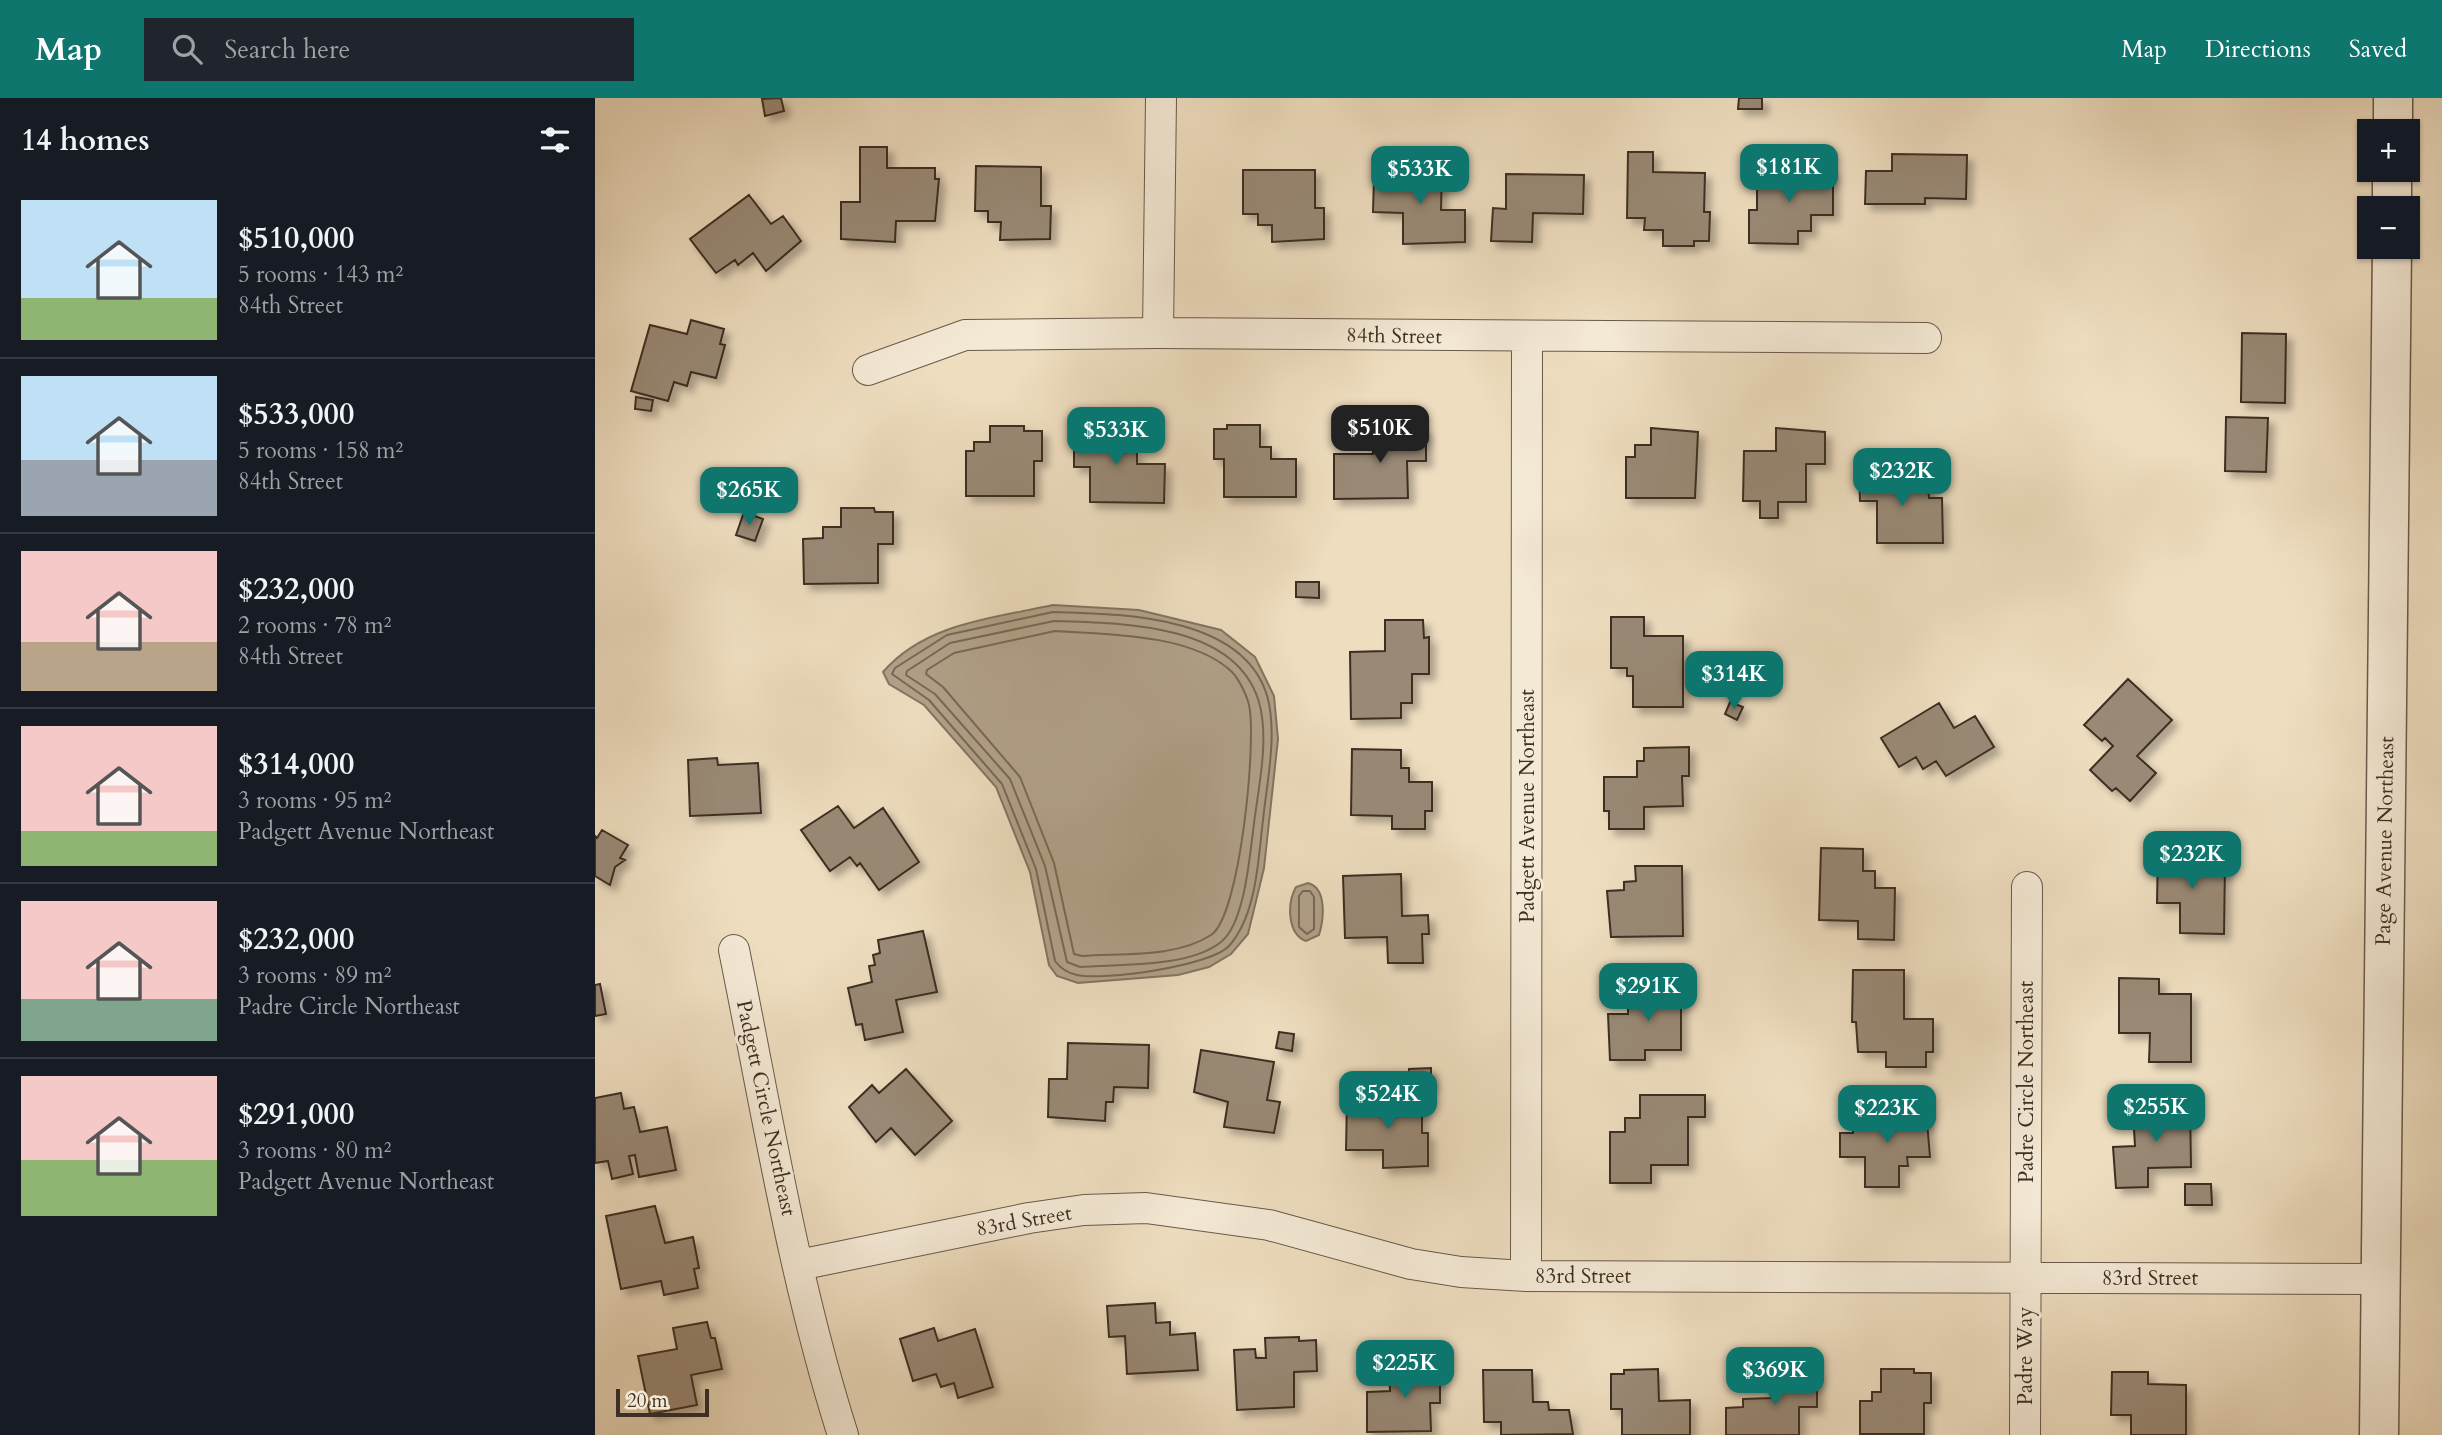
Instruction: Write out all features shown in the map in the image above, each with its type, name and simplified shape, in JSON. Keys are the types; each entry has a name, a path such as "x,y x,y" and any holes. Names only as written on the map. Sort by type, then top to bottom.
{"street":[{"path":"1158,333 1161,98"},
{"path":"2393,98 2393,119"},
{"name":"Page Avenue Northeast","path":"2379,1435 2392,259"},
{"name":"84th Street","path":"868,370 965,335 1158,333 1926,338"},
{"name":"Padgett Avenue Northeast","path":"1526,1276 1527,337"},
{"name":"Padre Circle Northeast","path":"2025,1277 2027,887"},
{"name":"Padgett Circle Northeast","path":"734,950 799,1265"},
{"name":"83rd Street","path":"799,1265 1029,1218 1084,1210 1146,1208 1269,1226 1411,1264 1461,1272 1526,1276 2380,1279"},
{"path":"799,1265 827,1387 843,1435"},
{"name":"Padre Way","path":"2025,1277 2025,1435"}],"water":[{"path":"1053,605 1139,610 1221,630 1255,657 1274,696 1278,739 1264,868 1248,934 1231,954 1209,967 1178,975 1078,983 1057,976 1049,965 1030,872 996,787 924,705 889,684 883,672 919,643 940,633 984,619"},
{"path":"1308,883 1314,886 1321,897 1323,913 1319,935 1306,941 1295,932 1290,909 1296,887"}],"building":[{"path":"781,98 784,111 765,116 762,99"},
{"path":"1739,98 1762,98 1762,109 1738,109"},
{"path":"860,147 887,147 887,168 935,168 935,179 939,179 935,221 896,221 895,242 841,239 841,202 860,202"},
{"path":"1628,152 1653,152 1653,172 1705,173 1704,212 1710,212 1709,241 1694,241 1694,246 1663,246 1663,230 1644,230 1645,218 1627,218"},
{"path":"1892,154 1967,155 1966,199 1925,198 1925,204 1865,204 1866,171 1892,171"},
{"path":"976,166 1041,167 1041,206 1051,206 1050,239 1000,240 1001,222 988,222 988,211 975,211"},
{"path":"1399,168 1442,168 1441,210 1465,210 1465,242 1403,244 1403,213 1373,212 1374,177 1399,177"},
{"path":"1243,170 1315,170 1315,208 1324,208 1324,239 1272,242 1272,225 1258,225 1258,214 1243,214"},
{"path":"1757,170 1833,171 1833,215 1811,215 1811,231 1798,231 1798,244 1749,243 1749,210 1757,210"},
{"path":"1506,174 1584,175 1583,214 1533,213 1532,242 1491,241 1493,208 1506,209"},
{"path":"749,195 771,224 783,216 801,241 766,271 753,253 738,265 735,260 716,273 690,239"},
{"path":"691,320 724,329 720,344 725,345 716,378 691,372 687,386 674,382 668,401 631,391 650,325 687,334"},
{"path":"2242,333 2286,334 2285,403 2241,402"},
{"path":"636,397 653,400 651,411 635,409"},
{"path":"2226,417 2268,418 2266,472 2225,471"},
{"path":"1087,424 1125,425 1125,451 1137,451 1137,464 1165,464 1164,503 1090,502 1090,467 1074,467 1074,429 1087,429"},
{"path":"1409,424 1409,429 1426,429 1426,461 1407,461 1408,498 1334,499 1334,454 1373,454 1373,425"},
{"path":"1227,425 1260,425 1260,447 1271,447 1271,459 1296,459 1296,497 1224,497 1224,459 1214,459 1214,429 1227,429"},
{"path":"990,426 1024,426 1024,431 1042,431 1042,461 1034,461 1034,496 966,496 966,451 974,451 974,442 990,442"},
{"path":"1651,428 1698,432 1695,498 1626,498 1626,457 1635,457 1635,445 1651,445"},
{"path":"1776,428 1825,432 1825,464 1806,464 1806,502 1778,502 1778,518 1760,518 1760,501 1743,501 1744,451 1776,451"},
{"path":"1874,469 1908,469 1908,483 1928,483 1929,498 1942,498 1943,543 1877,543 1877,501 1860,501 1859,472 1874,472"},
{"path":"841,508 874,508 875,512 893,512 893,544 878,544 878,583 804,584 803,539 823,538 823,527 841,527"},
{"path":"744,512 763,519 755,541 736,535"},
{"path":"1296,582 1319,582 1319,598 1296,597"},
{"path":"1611,617 1644,617 1644,636 1683,636 1683,707 1633,707 1633,676 1627,676 1627,668 1611,668"},
{"path":"1385,620 1423,620 1424,638 1429,637 1429,674 1412,674 1412,703 1401,703 1401,718 1351,719 1350,652 1385,651"},
{"path":"2128,679 2172,720 2137,756 2156,773 2130,801 2116,788 2112,791 2090,770 2113,746 2105,738 2102,741 2084,725"},
{"path":"1730,702 1743,707 1737,720 1725,714"},
{"path":"1939,703 1954,728 1975,716 1994,747 1946,776 1936,761 1923,769 1916,757 1899,767 1881,738"},
{"path":"1689,747 1689,776 1682,776 1683,806 1644,807 1644,829 1609,829 1609,811 1604,811 1604,777 1637,777 1637,761 1644,761 1644,748"},
{"path":"1352,749 1401,750 1401,768 1409,768 1409,782 1432,782 1432,811 1425,811 1425,829 1392,829 1392,816 1351,815"},
{"path":"717,758 718,765 758,763 761,813 690,816 688,760"},
{"path":"838,806 854,828 883,808 919,862 879,890 860,863 857,866 850,857 830,871 801,830"},
{"path":"602,830 628,845 620,858 625,860 615,867 610,885 595,876 595,836 597,838"},
{"path":"1821,848 1863,849 1863,871 1875,871 1875,888 1895,888 1894,940 1858,939 1858,921 1819,920"},
{"path":"2158,849 2192,849 2192,864 2225,865 2224,934 2180,933 2180,903 2157,903"},
{"path":"1635,866 1682,866 1683,936 1611,937 1607,891 1624,890 1624,882 1636,881"},
{"path":"1401,874 1402,916 1428,915 1429,934 1422,934 1423,963 1388,963 1387,937 1345,938 1343,876"},
{"path":"923,931 937,992 896,1000 903,1032 865,1040 862,1024 856,1025 848,988 872,982 869,966 875,965 873,955 880,953 878,940"},
{"path":"1853,970 1904,970 1904,1019 1933,1019 1933,1052 1926,1052 1926,1067 1886,1067 1886,1052 1858,1052 1856,1022 1852,1022"},
{"path":"2119,978 2159,979 2159,994 2191,994 2191,1062 2149,1062 2150,1033 2119,1033"},
{"path":"1637,983 1681,983 1681,1050 1645,1050 1645,1060 1610,1060 1608,1014 1628,1014 1628,1002 1637,1002"},
{"path":"600,984 606,1014 595,1016 595,985"},
{"path":"1279,1032 1294,1034 1292,1051 1276,1048"},
{"path":"1068,1043 1149,1045 1148,1088 1114,1087 1113,1102 1106,1102 1105,1121 1048,1117 1049,1079 1067,1079"},
{"path":"1201,1050 1274,1062 1267,1100 1280,1102 1274,1133 1224,1127 1228,1102 1194,1092"},
{"path":"1431,1068 1431,1086 1409,1086 1409,1069"},
{"path":"906,1069 952,1121 915,1155 891,1128 876,1142 849,1107 872,1085 879,1093"},
{"path":"621,1093 624,1109 634,1107 640,1132 667,1127 676,1170 639,1177 635,1155 629,1156 633,1174 612,1179 608,1161 595,1163 595,1098"},
{"path":"1640,1095 1705,1095 1705,1117 1688,1117 1688,1165 1651,1165 1651,1183 1610,1183 1610,1132 1625,1132 1625,1118 1640,1118"},
{"path":"2184,1098 2185,1104 2190,1104 2191,1167 2148,1168 2148,1187 2116,1188 2113,1147 2135,1146 2134,1129 2141,1129 2141,1118 2150,1118 2150,1104 2155,1104 2155,1099"},
{"path":"1347,1099 1422,1100 1422,1133 1428,1133 1428,1166 1383,1168 1383,1150 1346,1150"},
{"path":"1892,1110 1926,1110 1930,1157 1907,1157 1908,1166 1899,1166 1899,1187 1865,1187 1865,1157 1840,1157 1840,1133 1853,1133 1853,1120 1892,1120"},
{"path":"2185,1184 2211,1184 2212,1205 2185,1205"},
{"path":"655,1206 665,1243 693,1237 699,1268 694,1269 698,1288 664,1295 661,1281 621,1289 606,1216"},
{"path":"1155,1303 1156,1323 1170,1322 1170,1335 1195,1333 1198,1370 1127,1374 1125,1336 1109,1337 1107,1306"},
{"path":"707,1322 711,1338 715,1338 722,1369 691,1375 697,1405 650,1414 638,1356 677,1349 673,1328"},
{"path":"934,1328 938,1341 975,1329 993,1387 958,1398 954,1383 941,1387 936,1374 913,1381 900,1339"},
{"path":"1299,1337 1299,1341 1316,1340 1317,1371 1294,1372 1294,1407 1237,1410 1234,1350 1255,1349 1256,1358 1266,1358 1265,1338"},
{"path":"1389,1366 1440,1366 1440,1403 1430,1403 1431,1431 1367,1432 1367,1392 1390,1391"},
{"path":"1658,1369 1659,1401 1690,1400 1690,1435 1622,1435 1622,1409 1611,1409 1611,1374 1624,1374 1624,1370"},
{"path":"1881,1369 1914,1369 1914,1373 1931,1373 1931,1403 1924,1403 1924,1434 1860,1434 1860,1401 1872,1401 1872,1392 1881,1392"},
{"path":"1483,1370 1532,1370 1533,1402 1548,1402 1549,1410 1569,1410 1573,1434 1501,1435 1501,1422 1484,1422"},
{"path":"1805,1371 1805,1374 1817,1374 1817,1407 1799,1407 1799,1435 1726,1435 1726,1408 1743,1407 1743,1399 1771,1398 1771,1372"},
{"path":"2112,1372 2148,1372 2148,1384 2186,1385 2186,1435 2131,1435 2131,1415 2111,1415"}]}
